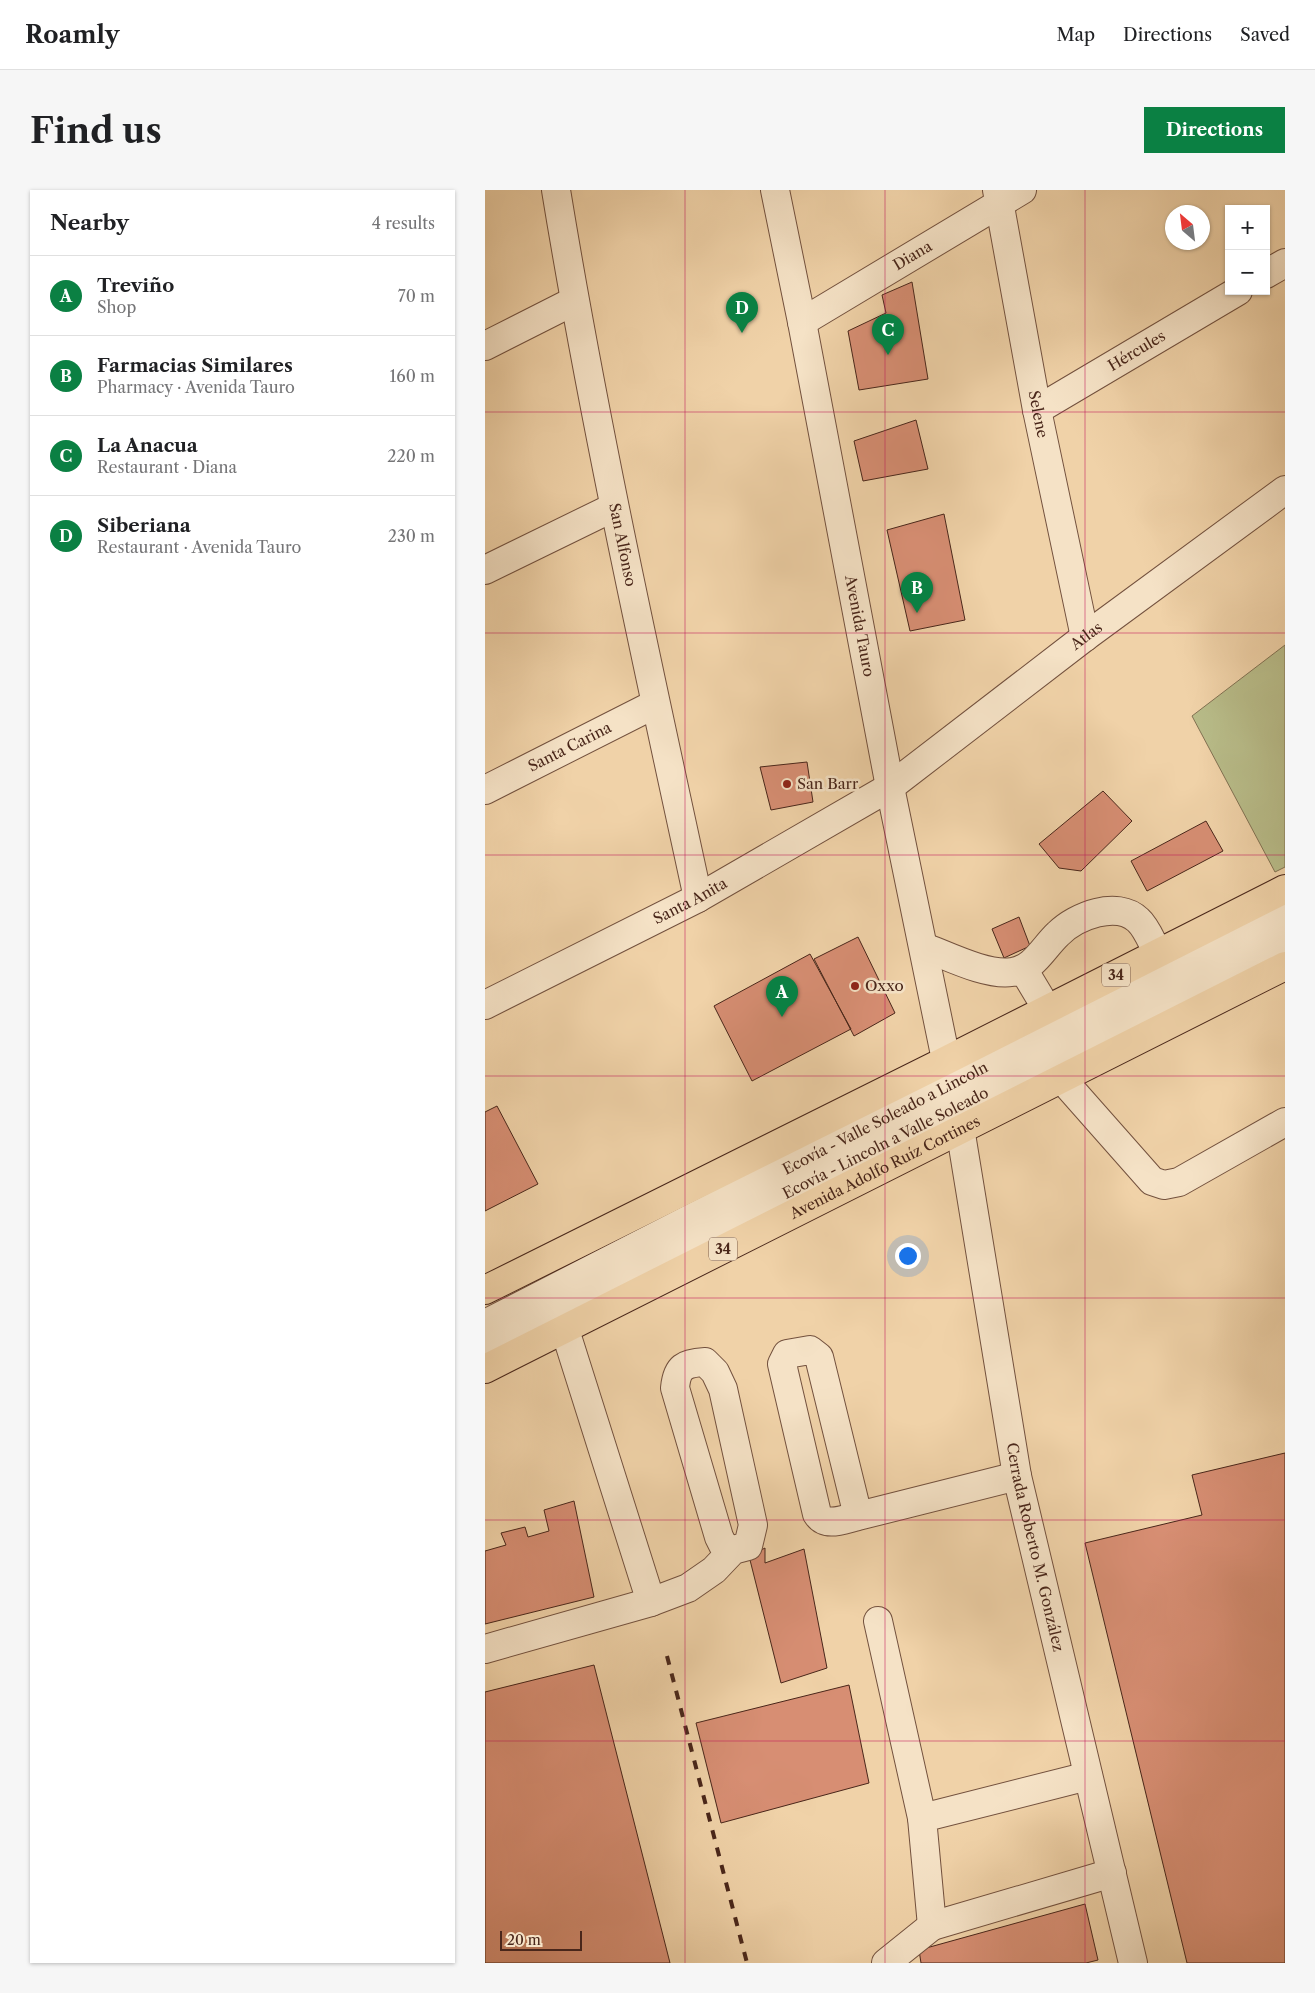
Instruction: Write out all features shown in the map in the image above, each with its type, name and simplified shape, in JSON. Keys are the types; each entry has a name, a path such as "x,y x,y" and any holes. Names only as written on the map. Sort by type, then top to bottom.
{"main road":[{"name":"Avenida Adolfo Ruíz Cortines","path":"485,1369 565,1330 953,1095 1047,1009 1285,889"},
{"name":"Avenida Adolfo Ruíz Cortines","path":"485,1290 953,1095 1061,1078 1285,966"}],"street":[{"name":"San Alfonso","path":"556,190 574,302 615,507 655,704 698,898"},
{"name":"Avenida Tauro","path":"775,190 802,322 890,787 953,1095"},
{"name":"Diana","path":"802,322 1006,194"},
{"name":"Selene","path":"1006,194 1037,410 1085,636"},
{"path":"1270,272 1285,263"},
{"name":"Hércules","path":"1037,410 1231,295"},
{"path":"485,346 574,302"},
{"name":"Atlas","path":"890,787 1085,636 1285,490"},
{"path":"485,570 615,507"},
{"name":"Santa Carina","path":"485,790 655,704"},
{"name":"Santa Anita","path":"485,1005 698,898 890,787"},
{"path":"924,947 1000,974 1023,969 1033,963 1055,937 1070,925 1092,915 1105,912 1121,912 1132,915 1140,922 1158,953"},
{"name":"Ecovía - Valle Soleado a Lincoln","path":"485,1324 953,1095 1285,913"},
{"name":"Ecovía - Lincoln a Valle Soleado","path":"485,1346 953,1095 1285,941"},
{"path":"1023,969 1047,1009"},
{"path":"1061,1078 1152,1181 1164,1185 1179,1182 1285,1122"},
{"name":"Cerrada Roberto M. González","path":"953,1095 1017,1476 1133,1963"},
{"path":"565,1330 651,1602"},
{"path":"858,1516 819,1357 810,1350 787,1354 782,1364 817,1514 827,1522 858,1516 1017,1476"},
{"path":"485,1649 651,1602 688,1588 703,1580 733,1550 748,1546 753,1525 723,1389 715,1372 705,1362 694,1362 682,1366 676,1375 675,1388 719,1537 724,1547 733,1550"},
{"path":"878,1621 922,1818 932,1926"},
{"path":"922,1818 1088,1776"},
{"path":"886,1963 932,1926 1112,1873"}],"green space":[{"path":"1285,645 1285,867 1275,872 1192,716"}],"building":[{"path":"912,282 928,379 859,390 848,331 886,313 882,295"},
{"path":"916,420 928,469 863,481 854,441"},
{"path":"944,514 965,620 910,631 887,530"},
{"name":"San Barr","path":"807,762 813,802 771,810 760,767"},
{"path":"1103,791 1132,821 1081,871 1059,868 1039,844"},
{"path":"1206,821 1223,851 1147,891 1131,861"},
{"path":"1019,917 1030,946 1004,958 992,929"},
{"name":"Oxxo","path":"858,937 895,1013 854,1036 814,959"},
{"path":"810,954 851,1029 752,1081 714,1006"},
{"path":"497,1106 538,1184 485,1211 485,1112"},
{"path":"1285,1453 1285,1963 1187,1963 1085,1543 1202,1515 1192,1475"},
{"path":"574,1501 594,1597 485,1624 485,1551 506,1545 501,1533 525,1527 528,1537 549,1531 544,1510"},
{"path":"765,1548 765,1563 804,1549 827,1668 781,1683 749,1556"},
{"path":"594,1665 670,1963 485,1963 485,1692"},
{"path":"849,1685 869,1783 721,1823 696,1723"},
{"path":"1085,1904 1098,1960 1086,1963 921,1963 919,1950"}],"railway":[{"path":"667,1656 747,1963"}],"place":[{"name":"Siberiana","path":"742,333"},
{"name":"La Anacua","path":"888,355"},
{"name":"Farmacias Similares","path":"917,613"},
{"name":"San Barr","path":"787,784"},
{"name":"Oxxo","path":"855,986"},
{"name":"Treviño","path":"782,1017"}]}
